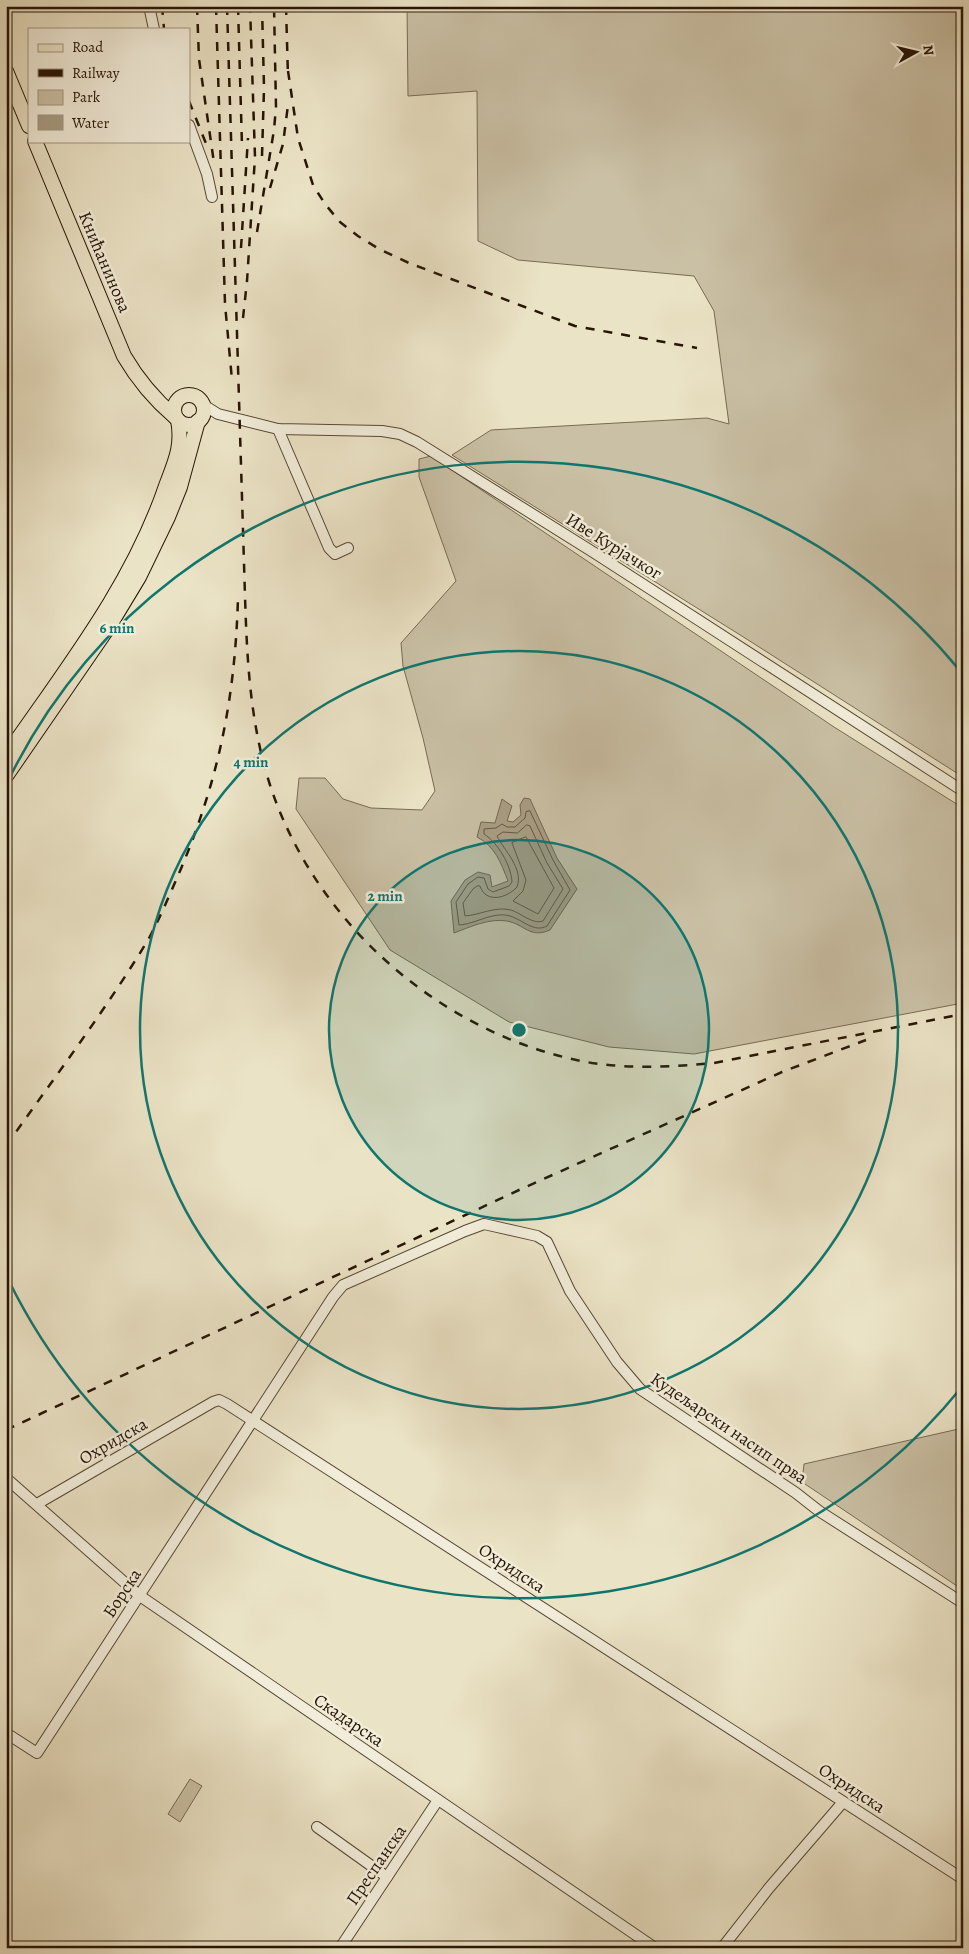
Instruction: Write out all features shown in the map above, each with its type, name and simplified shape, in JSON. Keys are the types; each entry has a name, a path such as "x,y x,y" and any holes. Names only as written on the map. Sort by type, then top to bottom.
{"main road":[{"path":"6,71 28,124"},
{"name":"Книћанинова","path":"35,142 124,356 136,378 176,418"},
{"path":"6,776 110,625 155,548 171,510 203,412 202,404 194,397 186,396 181,398 150,392"},
{"path":"6,756 101,619 129,571 154,519 179,450 180,436 174,408 181,398"},
{"path":"176,418 188,425 199,421"}],"street":[{"path":"150,6 154,28"},
{"path":"190,128 207,174 212,197"},
{"path":"202,404 218,414"},
{"path":"199,421 218,414"},
{"name":"Иве Курјачког","path":"218,414 278,429 382,431 400,434 417,442 633,577 963,791"},
{"path":"278,429 328,548 336,554 348,548"},
{"name":"Кудељарски насип прва","path":"254,1420 333,1297 343,1285 484,1224 537,1236 547,1242 570,1291 617,1362 640,1389 796,1493 819,1511 963,1604"},
{"name":"Охридска","path":"37,1504 219,1400 254,1420 963,1879"},
{"name":"Борска","path":"6,1733 37,1753 254,1420"},
{"name":"Скадарска","path":"6,1478 140,1596 655,1948"},
{"name":"Преспанска","path":"340,1948 438,1800"},
{"path":"722,1948 769,1888 843,1802"},
{"path":"317,1826 387,1877"}],"green space":[{"path":"407,6 963,6 963,777 452,455 491,430 707,418 729,424 714,311 694,276 518,260 478,241 477,91 408,96"},
{"path":"431,456 834,727 963,808 963,1003 694,1054 609,1047 509,1022 390,950 296,809 299,778 325,778 343,799 371,808 422,810 435,791 423,738 403,666 401,643 456,581 419,477 419,459"},
{"path":"963,1428 963,1590 802,1482 804,1464"},
{"path":"190,1779 202,1786 180,1822 168,1814"}],"water":[{"path":"524,798 530,799 557,858 577,889 550,930 537,933 532,932 513,923 500,920 480,924 454,933 451,901 465,880 478,872 490,875 492,887 508,881 493,850 477,837 481,822 495,823 502,799 512,806 507,821 513,822 521,815 520,805"}],"railway":[{"path":"162,6 164,28"},
{"path":"197,6 199,59 214,163"},
{"path":"216,6 225,304 232,380"},
{"path":"227,6 246,620 251,691 258,738 270,785 291,836 319,884 354,928 394,967 438,1001 487,1029 538,1050 592,1063 653,1067 714,1063 963,1014"},
{"path":"238,6 242,146"},
{"path":"243,318 255,157 250,6"},
{"path":"262,6 264,88 262,156"},
{"path":"257,232 276,107 274,6"},
{"path":"286,6 288,77"},
{"path":"288,71 298,138 313,185 325,204 340,222 358,236 379,249 409,263 575,326 697,348"},
{"path":"190,104 207,146"},
{"path":"270,188 283,144 288,105"},
{"path":"241,248 248,138"},
{"path":"6,1146 132,966 148,940 180,871 194,837 215,771 229,704 238,598"},
{"path":"6,1430 519,1190 782,1072 866,1040"}]}
